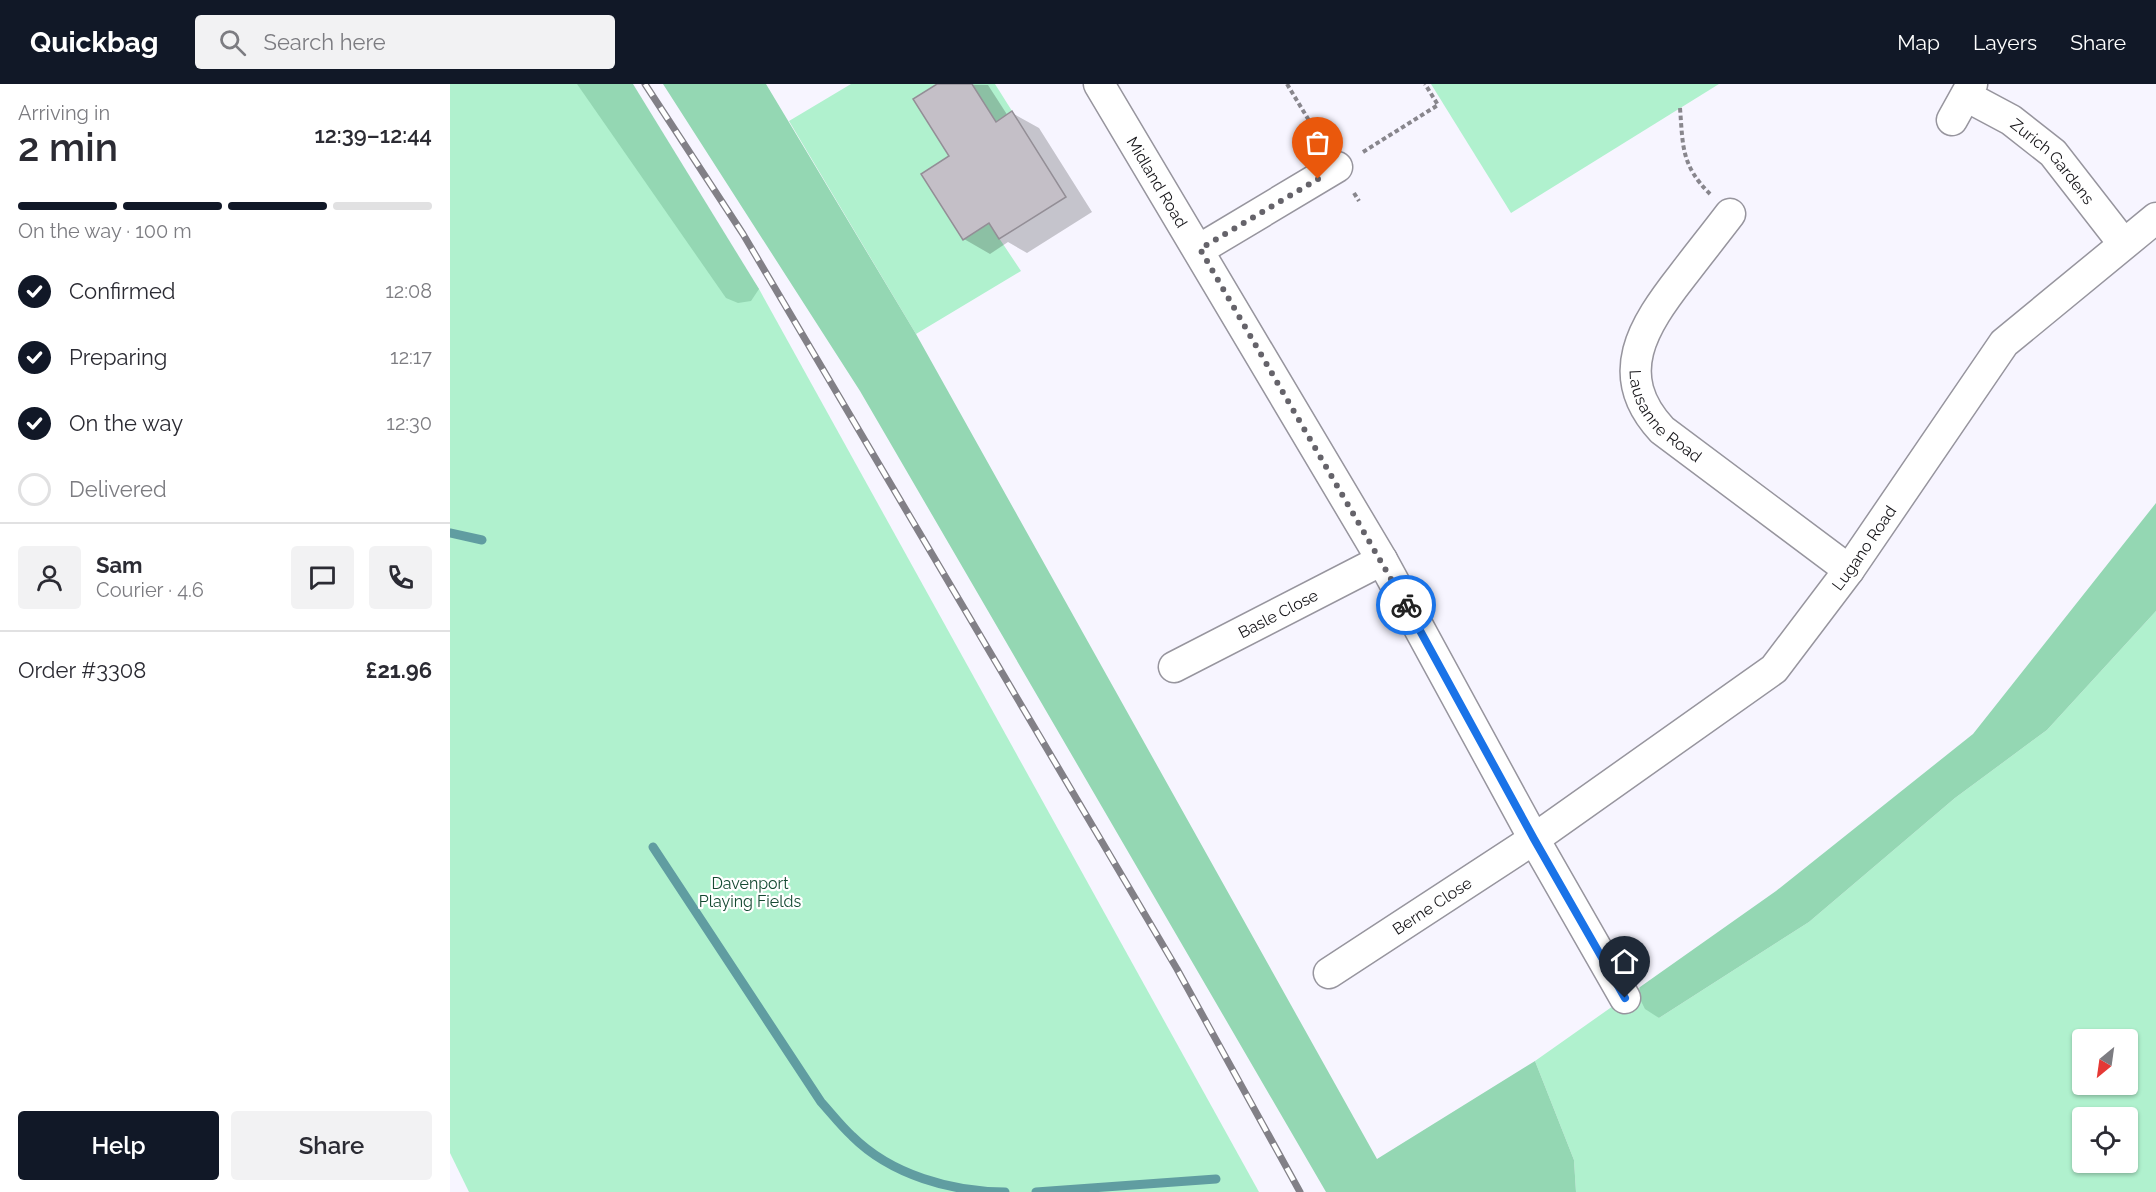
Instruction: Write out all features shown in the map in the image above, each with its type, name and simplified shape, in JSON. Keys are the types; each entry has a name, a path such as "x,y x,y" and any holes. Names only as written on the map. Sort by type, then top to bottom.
{"street":[{"name":"Midland Road","path":"1099,84 1200,249 1382,560 1534,839 1625,998"},
{"name":"Zurich Gardens","path":"1963,100 2018,125 2053,153 2123,243"},
{"path":"1200,249 1337,167"},
{"name":"Lausanne Road","path":"1730,214 1648,322 1636,364 1638,394 1643,406 1662,430 1849,570"},
{"name":"Lugano Road","path":"1534,839 1774,669 1849,570 2004,343 2156,218"},
{"name":"Basle Close","path":"1174,667 1382,560"},
{"name":"Berne Close","path":"1329,974 1534,839"}],"path":[{"path":"1287,84 1337,167 1438,105 1425,84"},
{"path":"1680,108 1683,154 1688,168 1700,184 1730,214"}],"green space":[{"name":"Davenport Playing Fields","path":"450,84 612,84 759,289 1259,1192 469,1192 450,1153"},
{"path":"577,84 633,84 759,289 751,301 738,303 726,298"},
{"path":"663,84 766,84 916,334 1377,1159 1535,1061 1574,1160 1576,1192 1326,1192 860,391"},
{"path":"851,84 937,84 914,99 949,156 921,174 963,239 989,223 1021,271 916,334 789,121"},
{"path":"972,84 995,84 1012,111 996,122"},
{"path":"1431,84 1719,84 1511,213"},
{"path":"2156,503 2156,611 2047,730 1955,798 1809,922 1659,1018 1645,1009 1638,995 1640,987 1776,891 1973,734"},
{"path":"2156,611 2156,1192 1576,1192 1574,1160 1535,1061 1640,987 1638,995 1659,1018 1809,922 1955,798 2047,730"}],"building":[{"path":"937,84 972,84 996,122 1012,111 1066,197 999,239 989,223 963,240 921,174 949,156 913,99"}],"waterway":[{"path":"450,533 482,540"},
{"path":"653,847 821,1102 848,1132 868,1150 885,1161 923,1179 964,1189 1005,1192"},
{"path":"1036,1192 1216,1179"}],"railway":[{"path":"645,84 743,234 1177,969 1300,1192"}],"way so far":[{"path":"1318,179 1200,249 1406,605"}],"route":[{"path":"1406,605 1534,839 1625,998"}]}
